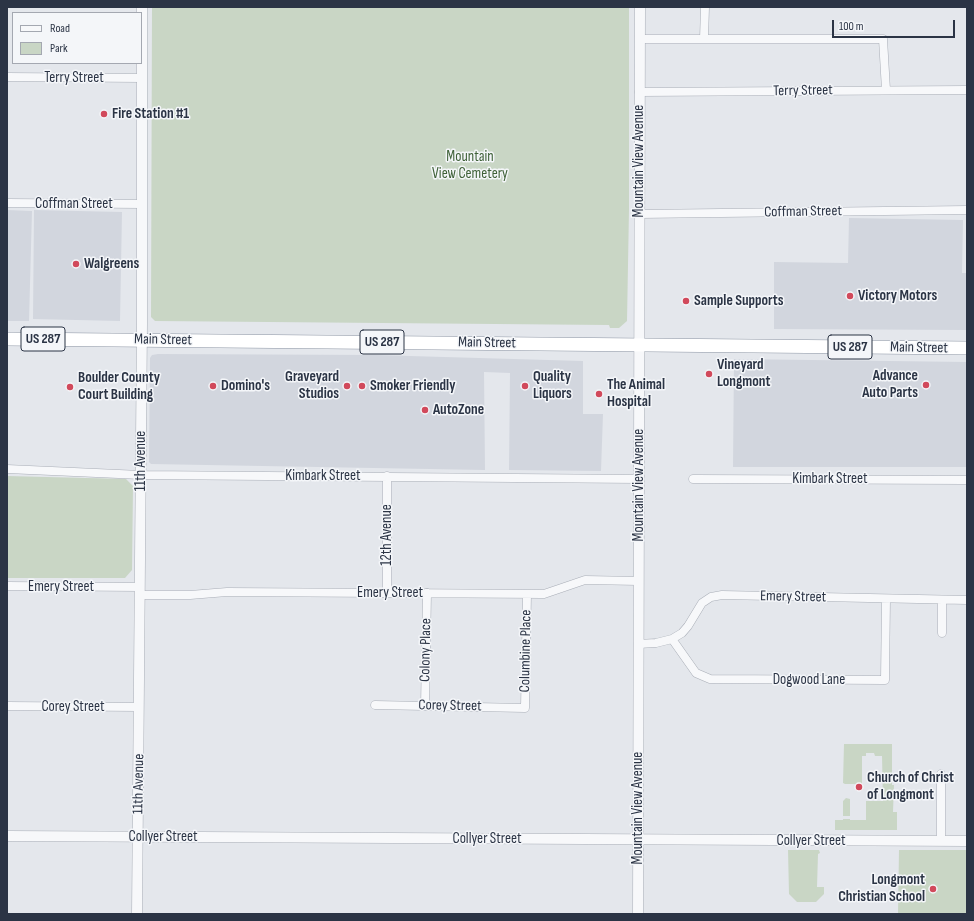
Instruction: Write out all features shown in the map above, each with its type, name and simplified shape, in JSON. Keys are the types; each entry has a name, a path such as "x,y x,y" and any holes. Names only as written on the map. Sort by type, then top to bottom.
{"highway":[{"name":"Main Street","path":"7,339 967,348"}],"street":[{"name":"11th Avenue","path":"137,914 142,340 142,7"},
{"name":"Mountain View Avenue","path":"638,914 640,7"},
{"path":"704,39 705,7"},
{"path":"640,39 883,38 886,90"},
{"name":"Terry Street","path":"7,77 142,78"},
{"name":"Terry Street","path":"640,92 967,90"},
{"name":"Coffman Street","path":"7,203 142,204"},
{"name":"Coffman Street","path":"639,214 967,210"},
{"name":"Kimbark Street","path":"7,469 141,475 639,479"},
{"name":"12th Avenue","path":"387,593 388,476"},
{"name":"Kimbark Street","path":"693,479 967,480"},
{"name":"Emery Street","path":"7,586 140,591 190,595 227,592 544,594 585,580 638,581"},
{"name":"Colony Place","path":"425,706 427,593"},
{"name":"Columbine Place","path":"525,708 527,594"},
{"name":"Emery Street","path":"638,644 656,643 672,639 688,626 702,603 711,597 722,595 967,600"},
{"name":"Dogwood Lane","path":"672,639 696,673 710,679 885,680 886,599"},
{"path":"942,600 942,633"},
{"name":"Corey Street","path":"375,705 525,708"},
{"name":"Corey Street","path":"7,706 139,707"},
{"path":"941,774 941,842"},
{"name":"Collyer Street","path":"7,836 967,841"}],"shaded area":[{"path":"7,210 32,211 29,321 7,321"},
{"path":"34,210 122,212 120,321 33,319"},
{"path":"849,218 963,220 962,273 967,273 967,330 774,329 774,262 848,263"},
{"path":"152,355 375,355 583,361 583,414 603,414 601,471 509,470 510,373 484,372 485,470 151,464 149,462 150,358"},
{"path":"734,359 967,362 967,467 733,467"}],"green space":[{"name":"Mountain View Cemetery","path":"152,7 629,7 629,209 627,321 619,328 610,328 609,325 155,321 151,317"},
{"path":"7,476 126,479 133,486 132,570 125,578 7,578"},
{"path":"844,744 892,744 892,785 894,785 893,812 897,812 897,830 835,830 835,820 866,820 866,801 883,801 882,756 875,756 874,753 866,753 866,756 862,756 862,784 845,784 843,783"},
{"path":"846,798 850,799 850,816 843,816 843,801"},
{"path":"788,850 819,850 817,887 824,887 824,894 816,902 797,902 789,894"},
{"name":"Longmont Christian School","path":"899,850 967,850 967,914 898,914"}],"place":[{"name":"Fire Station #1","path":"104,114"},
{"name":"Walgreens","path":"76,264"},
{"name":"Victory Motors","path":"850,296"},
{"name":"Sample Supports","path":"686,301"},
{"name":"Vineyard Longmont","path":"709,374"},
{"name":"Advance Auto Parts","path":"926,385"},
{"name":"Domino's","path":"213,386"},
{"name":"Graveyard Studios","path":"347,386"},
{"name":"Smoker Friendly","path":"362,386"},
{"name":"Quality Liquors","path":"525,386"},
{"name":"Boulder County Court Building","path":"70,387"},
{"name":"The Animal Hospital","path":"599,394"},
{"name":"AutoZone","path":"425,410"},
{"name":"Church of Christ of Longmont","path":"859,787"},
{"name":"Longmont Christian School","path":"933,889"}]}
